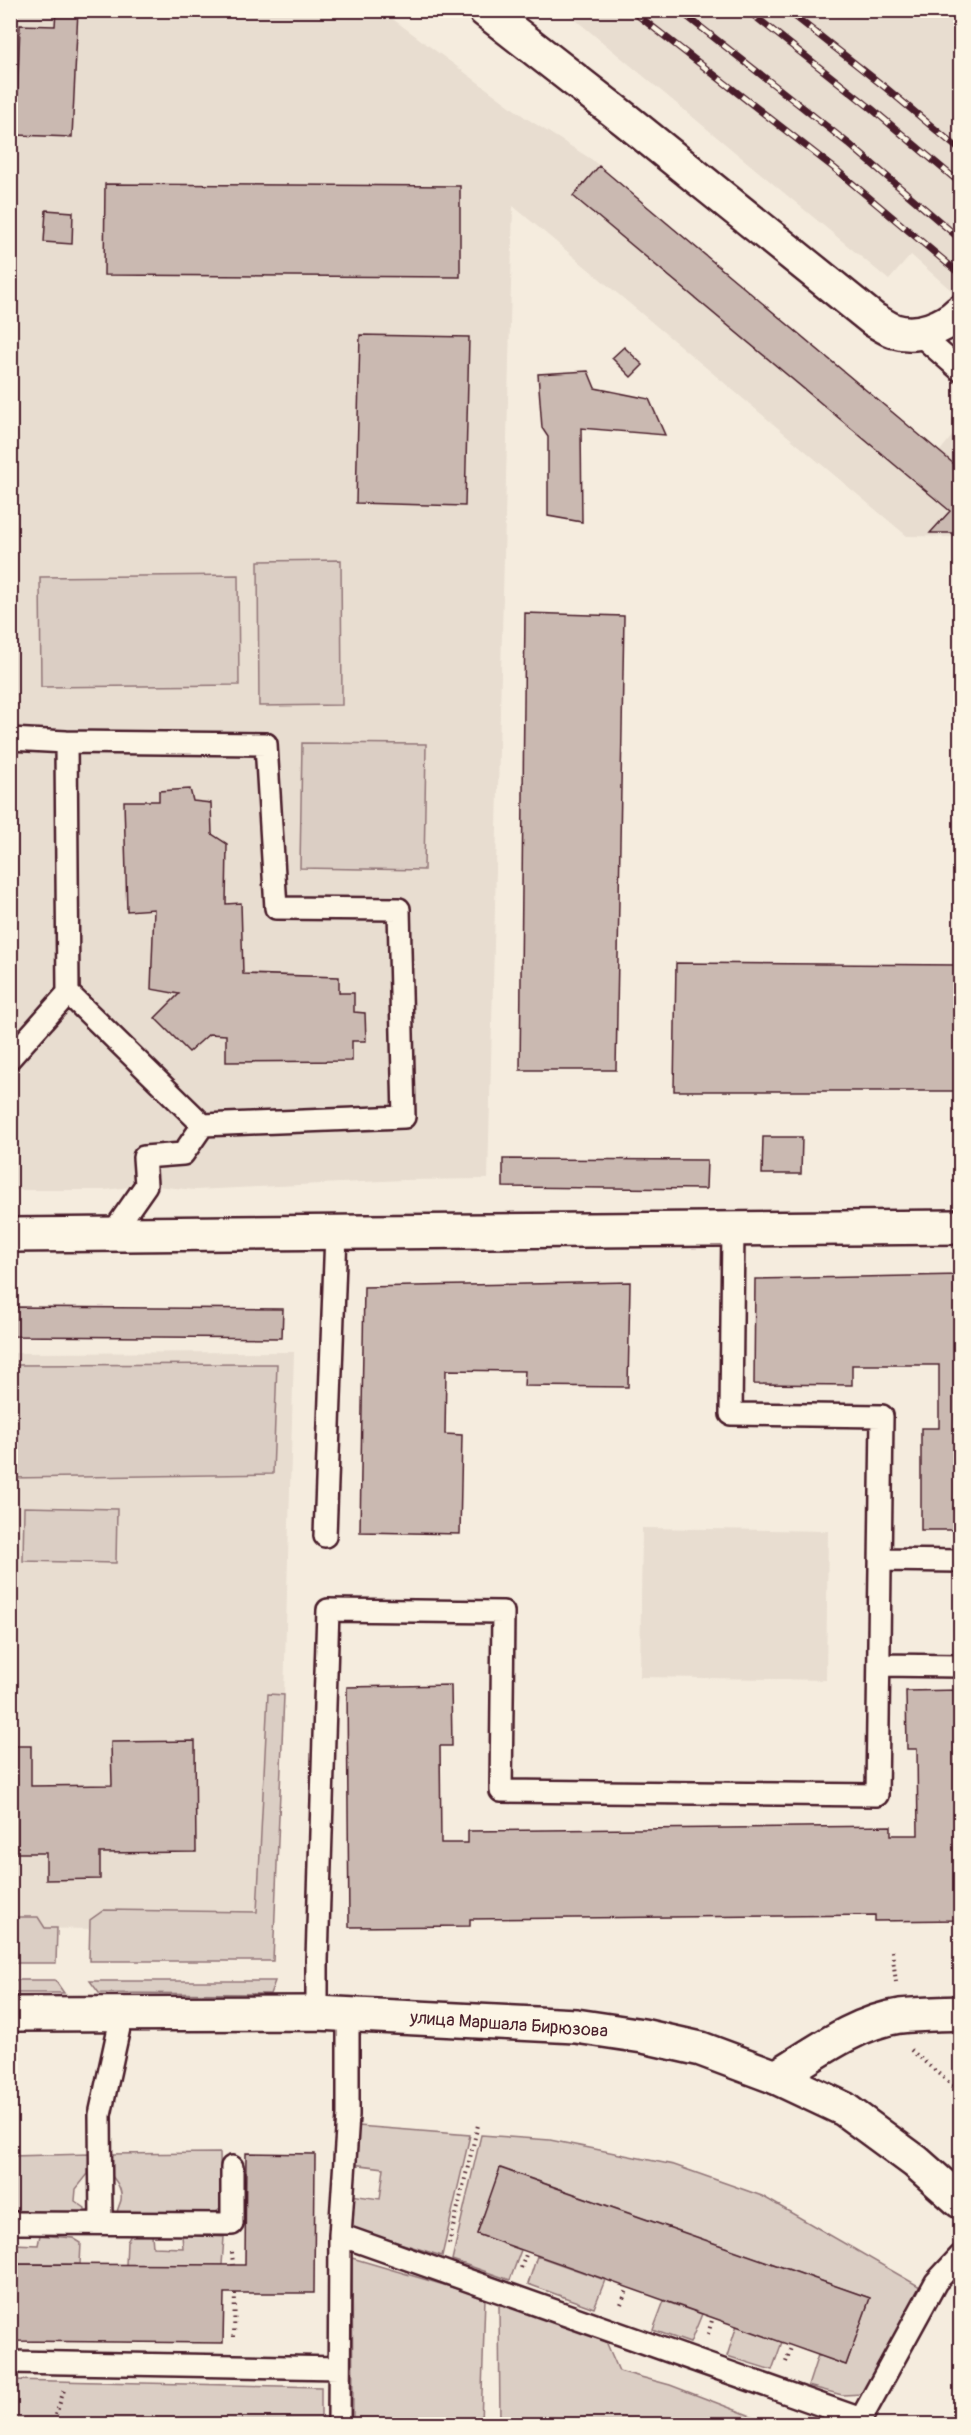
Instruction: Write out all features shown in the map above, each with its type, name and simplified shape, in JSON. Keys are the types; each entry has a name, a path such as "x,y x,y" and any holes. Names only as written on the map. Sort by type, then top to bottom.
{"street":[{"path":"484,10 626,120 861,310 895,332 918,333 950,322 960,312"},
{"path":"10,1235 960,1227"},
{"path":"776,2077 823,2048 868,2026 899,2016 960,2013"},
{"name":"улица Маршала Бирюзова","path":"10,2014 333,2014 576,2026 643,2036 701,2049 776,2077 844,2109 916,2162 960,2201"}],"lane":[{"path":"918,333 960,370"},
{"path":"10,740 266,744 276,908 399,909 404,1117 203,1125 68,993"},
{"path":"10,1058 68,993 66,742"},
{"path":"111,1235 146,1185 144,1157 183,1154 203,1125"},
{"path":"339,2424 340,2235 348,2115 333,2014 317,1960 328,1610 503,1612 501,1791 878,1795 882,1416 731,1414 733,1229"},
{"path":"325,1536 336,1233"},
{"path":"880,1560 960,1561"},
{"path":"879,1665 960,1666"},
{"path":"100,2222 100,2115 122,2014"},
{"path":"10,2223 232,2224 232,2167"},
{"path":"340,2235 861,2420 936,2282 960,2256"},
{"path":"10,2362 339,2368"}],"path":[{"path":"892,1951 897,1992"},
{"path":"910,2048 960,2092"},
{"path":"442,2271 478,2125"},
{"path":"233,2367 235,2293"}],"shaded area":[{"path":"10,11 382,11 526,118 591,159 940,451 960,426 960,537 907,536 513,206 488,1179 404,1180 195,1190 146,1185 105,1190 11,1190"},
{"path":"565,11 960,11 960,298 911,255 889,280"},
{"path":"341,560 342,705 259,706 258,561"},
{"path":"238,575 239,685 41,687 40,577"},
{"path":"302,743 426,744 424,870 300,868"},
{"path":"294,1352 284,1695 274,1931 11,1928 11,1353"},
{"path":"277,1364 273,1474 11,1478 11,1365"},
{"path":"24,1507 117,1509 116,1563 23,1561"},
{"path":"642,1528 828,1531 826,1680 640,1677"},
{"path":"268,1694 284,1695 273,1961 89,1961 90,1920 104,1910 257,1912"},
{"path":"11,1917 38,1917 45,1928 57,1928 56,1963 11,1963"},
{"path":"11,1980 55,1980 64,1993 11,1993"},
{"path":"90,1981 275,1981 270,1994 99,1993"},
{"path":"358,2126 470,2135 442,2256 351,2228 351,2195 380,2199 384,2168 352,2164"},
{"path":"481,2135 550,2140 674,2165 762,2196 922,2288 864,2394 842,2395 808,2386 818,2355 846,2365 870,2298 501,2168 477,2234 521,2250 510,2280 452,2260"},
{"path":"220,2153 221,2208 208,2219 117,2214 121,2195 117,2183 105,2168 106,2154"},
{"path":"89,2154 88,2174 76,2189 75,2201 85,2208 83,2215 11,2214 11,2156"},
{"path":"132,2233 152,2235 153,2247 183,2248 182,2235 224,2237 222,2265 126,2265 127,2242"},
{"path":"11,2234 13,2234 13,2244 38,2245 40,2235 73,2238 81,2243 80,2264 11,2264"},
{"path":"537,2256 605,2280 594,2308 528,2284"},
{"path":"352,2258 485,2297 481,2424 353,2424"},
{"path":"664,2301 702,2314 690,2343 653,2330"},
{"path":"499,2304 604,2337 619,2371 670,2385 772,2424 500,2424"},
{"path":"737,2325 782,2342 772,2370 727,2356"},
{"path":"11,2380 321,2387 321,2424 11,2424"}],"building":[{"path":"56,10 78,10 72,137 16,135 20,25 55,26"},
{"path":"599,166 960,469 960,533 930,533 950,511 573,196"},
{"path":"105,184 460,186 460,277 104,275"},
{"path":"46,210 73,212 72,244 44,242"},
{"path":"360,335 469,337 465,506 356,503"},
{"path":"624,347 643,365 631,377 612,358"},
{"path":"588,371 595,388 649,399 665,435 581,428 582,522 548,516 548,437 542,428 538,374"},
{"path":"525,613 624,616 616,1070 520,1070"},
{"path":"190,789 193,801 211,803 212,834 227,844 226,904 241,903 243,974 339,977 339,993 354,993 354,1012 365,1013 366,1041 352,1041 352,1061 226,1062 226,1035 209,1034 189,1052 155,1018 179,994 151,989 154,909 127,911 124,801 159,801 159,791"},
{"path":"676,963 960,965 960,1091 674,1091"},
{"path":"763,1137 802,1137 801,1174 762,1174"},
{"path":"503,1159 707,1160 706,1189 503,1187"},
{"path":"960,1275 960,1530 921,1530 921,1428 939,1428 939,1365 852,1365 852,1385 754,1384 755,1279"},
{"path":"630,1282 628,1387 524,1386 525,1371 446,1370 445,1434 462,1435 460,1534 360,1532 364,1287"},
{"path":"10,1307 283,1309 282,1338 10,1336"},
{"path":"451,1685 452,1746 440,1746 441,1843 468,1843 468,1831 891,1826 891,1835 918,1835 917,1749 907,1749 906,1691 960,1690 960,1920 875,1921 875,1915 470,1919 470,1926 349,1927 347,1687"},
{"path":"195,1741 196,1852 100,1853 100,1879 46,1880 46,1853 10,1853 10,1746 31,1746 31,1786 112,1785 111,1742"},
{"path":"246,2153 315,2154 314,2293 224,2293 223,2343 10,2341 10,2264 245,2265"},
{"path":"500,2168 870,2298 846,2365 477,2234"}],"railway":[{"path":"631,10 834,168 960,274"},
{"path":"679,10 849,144 960,239"},
{"path":"747,10 872,109 960,183"},
{"path":"787,10 960,150"}]}
